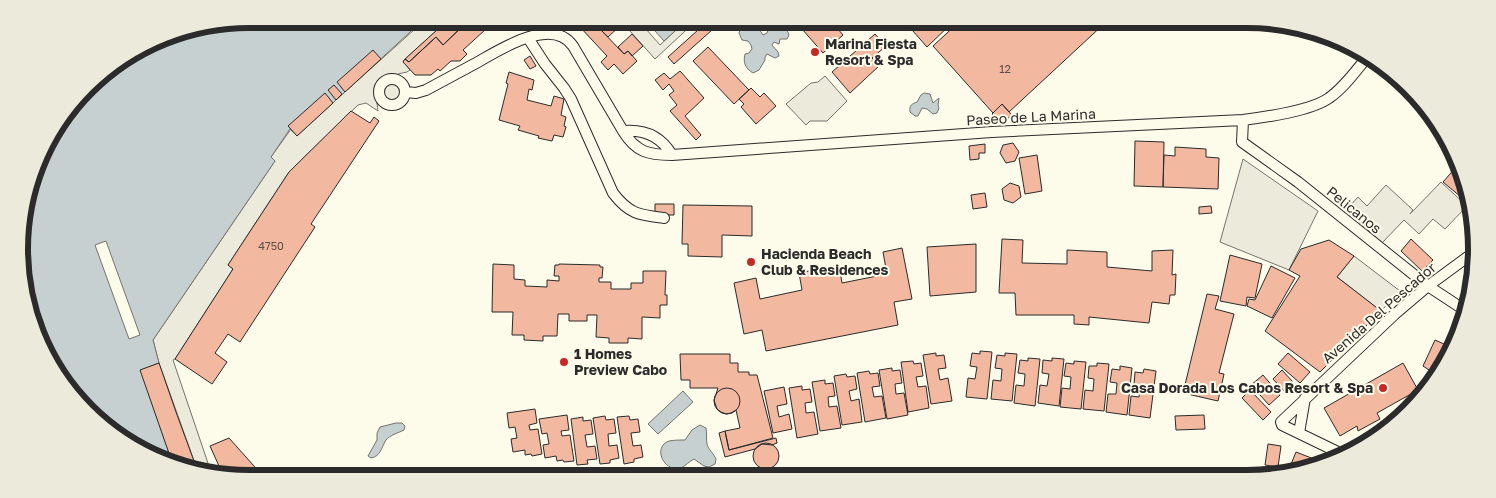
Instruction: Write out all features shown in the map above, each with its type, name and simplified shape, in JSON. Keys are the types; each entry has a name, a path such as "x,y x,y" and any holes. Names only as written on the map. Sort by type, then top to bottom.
{"street":[{"name":"Paseo de La Marina","path":"405,92 422,92 511,44 528,38 550,34 559,35 568,40 573,46 631,143 642,151 656,155 672,155 992,132 1243,120 1275,116 1325,100 1338,90 1364,61"},
{"path":"528,38 571,99 613,193 636,214 664,218"},
{"name":"Pelicanos","path":"1243,120 1242,142 1298,182 1428,286 1461,307"},
{"path":"623,131 633,130 651,134 666,145 672,155"},
{"name":"Avenida Del Pescador","path":"1299,432 1281,424 1282,420 1395,314 1428,286 1468,257"},
{"path":"1305,398 1299,432 1337,452"}],"shaded area":[{"path":"235,28 414,28 297,136 290,129 271,157 275,161 153,340 159,363 141,370 170,456 138,441 114,425 82,395 50,347 35,306 29,278 29,220 44,164 57,138 73,114 103,82 138,57 164,44 192,35"},
{"path":"416,28 439,28 403,61 410,70 398,74 409,85 410,96 402,107 393,110 386,109 377,103 378,111 366,103 358,105 289,172 228,265 233,269 173,360 209,467 195,464 159,363 153,340 275,161 271,157 291,129 297,135"},
{"path":"627,28 645,28 660,45 678,28 688,28 655,59"},
{"path":"652,28 678,28 664,41"},
{"path":"741,28 757,28 763,35 767,33 769,28 782,28 787,30 789,35 787,39 780,39 779,44 774,42 772,45 779,56 775,58 767,54 759,70 753,73 746,67 744,60 745,54 749,53 752,49 751,45 748,41 742,40 739,33"},
{"path":"825,76 847,101 827,121 810,121 806,125 786,104 811,83 818,82"},
{"path":"924,93 930,94 933,103 939,98 939,108 937,113 933,114 927,109 922,108 918,116 915,116 910,112 910,106 917,102"},
{"path":"1243,159 1318,211 1289,270 1220,242"},
{"path":"1441,182 1463,203 1465,209 1445,229 1433,219 1419,234 1404,220 1382,243 1346,210 1358,197 1367,206 1386,185 1413,210 1410,214"},
{"path":"1354,256 1400,291 1381,311 1337,277"},
{"path":"683,391 693,402 658,434 648,424"},
{"path":"402,423 405,426 404,430 388,438 377,455 371,458 368,456 377,440 377,433 380,427"},
{"path":"700,425 706,428 707,444 716,459 715,464 709,467 704,466 694,459 681,468 675,469 665,463 661,453 661,448 664,444 669,441 685,440 692,430"}],"pier":[{"path":"106,241 140,335 129,339 95,245"}],"building":[{"path":"439,28 461,28 443,45 436,37 409,62 405,59"},
{"path":"461,28 494,28 486,29 463,50 467,54 460,61 451,61 440,71 438,69 431,75 415,75 403,62 405,59 409,62 436,37 443,45"},
{"path":"581,28 601,28 624,54 628,51 637,61 623,74 614,64 608,70 601,62 607,56"},
{"path":"601,28 618,28 608,37"},
{"path":"700,28 714,28 674,64 668,57"},
{"path":"801,28 837,28 843,35 823,53"},
{"path":"910,28 947,28 927,47"},
{"path":"952,28 1100,28 1009,112 1002,104 993,113 933,46"},
{"path":"632,34 643,46 632,56 628,51 624,54 618,47"},
{"path":"875,34 886,46 872,58 879,66 850,93 832,72"},
{"path":"708,47 749,90 734,104 693,61"},
{"path":"373,50 381,59 345,92 337,82"},
{"path":"530,56 536,66 530,69 524,60"},
{"path":"680,71 704,98 685,116 701,135 696,140 670,111 677,105 669,95 674,91 669,84 663,90 655,80 664,73 670,79"},
{"path":"509,72 534,80 532,90 529,89 527,100 551,106 554,96 564,99 561,115 566,117 564,126 566,127 563,137 554,135 552,141 538,138 539,136 518,130 520,126 499,120"},
{"path":"334,85 342,94 336,100 328,90"},
{"path":"751,88 760,97 764,93 776,106 756,124 741,107 744,104 739,99"},
{"path":"325,93 333,103 297,136 288,126"},
{"path":"1002,104 1012,115 1001,124 992,114"},
{"path":"351,111 370,123 374,117 379,121 311,224 315,227 240,342 228,334 215,353 227,362 212,384 175,359 233,269 228,265 289,172"},
{"path":"1135,141 1164,142 1163,187 1134,186"},
{"path":"1013,143 1019,152 1015,161 1006,163 1000,153 1003,145"},
{"path":"985,144 985,153 979,153 979,159 970,160 969,146"},
{"path":"1175,147 1206,149 1206,157 1219,158 1218,189 1163,187 1164,155 1175,156"},
{"path":"1037,155 1042,191 1025,194 1019,158"},
{"path":"1454,169 1462,198 1443,182"},
{"path":"1010,183 1019,186 1021,197 1013,203 1004,200 1002,189"},
{"path":"985,193 987,207 973,209 971,195"},
{"path":"655,204 674,204 674,215 655,215"},
{"path":"683,205 752,206 752,236 722,235 722,257 688,256 688,244 682,244"},
{"path":"1211,206 1212,213 1199,214 1199,207"},
{"path":"1002,239 1023,240 1022,263 1067,264 1067,250 1107,252 1107,267 1152,271 1152,251 1173,250 1172,275 1176,274 1175,295 1170,295 1169,304 1152,302 1149,323 1089,317 1089,325 1074,324 1074,315 1016,315 1015,293 999,293"},
{"path":"1411,239 1433,260 1422,271 1401,251"},
{"path":"1329,240 1354,256 1337,277 1381,311 1320,372 1265,331 1300,276 1289,270 1301,249"},
{"path":"976,244 976,292 930,296 927,247"},
{"path":"902,248 912,299 894,302 898,325 766,351 762,330 744,334 734,283 756,278 760,299 802,290 799,273 839,265 842,283 887,274 883,252"},
{"path":"1230,255 1262,264 1255,298 1247,297 1246,306 1220,301"},
{"path":"493,264 514,265 514,279 525,280 525,286 547,287 547,280 559,281 559,276 554,276 555,265 559,264 600,265 600,267 603,267 602,278 599,278 599,282 611,282 611,289 631,289 631,283 643,283 643,271 666,271 665,295 667,295 667,305 660,305 660,318 642,317 642,339 628,338 628,343 609,343 609,338 596,337 597,315 587,315 587,321 569,321 569,314 558,314 557,336 543,336 543,341 524,340 524,335 512,335 513,312 492,312"},
{"path":"1271,266 1295,278 1272,318 1247,306 1249,299 1255,300"},
{"path":"1207,294 1219,296 1215,309 1234,314 1219,373 1224,374 1218,401 1183,393"},
{"path":"1435,340 1447,345 1427,378 1429,370 1423,366"},
{"path":"980,351 992,352 987,399 966,397 968,378 975,379 977,367 970,366 972,353 980,354"},
{"path":"936,353 936,356 944,355 946,368 938,369 940,380 948,378 952,401 931,404 923,355"},
{"path":"1005,353 1017,354 1012,401 991,399 993,380 1001,381 1002,369 995,368 997,355 1005,356"},
{"path":"1288,353 1310,372 1300,383 1278,364"},
{"path":"680,354 730,354 730,363 738,363 738,372 749,372 749,375 757,375 773,438 729,450 725,431 740,428 736,410 726,414 717,409 714,400 718,388 690,388 690,380 681,380"},
{"path":"1028,358 1040,359 1035,406 1014,403 1016,385 1024,386 1025,374 1018,373 1020,360 1028,361"},
{"path":"1052,358 1064,359 1059,406 1038,403 1040,385 1047,386 1049,374 1042,373 1043,360 1052,361"},
{"path":"913,361 914,364 921,363 923,376 916,377 918,387 926,386 929,408 908,412 901,362"},
{"path":"1074,361 1086,362 1081,409 1060,407 1062,388 1070,389 1071,377 1064,376 1066,363 1074,364"},
{"path":"159,363 195,464 170,456 140,370"},
{"path":"1097,363 1109,364 1104,411 1083,409 1085,390 1093,391 1094,379 1088,378 1089,366 1097,366"},
{"path":"1403,363 1418,390 1377,413 1380,419 1358,431 1357,426 1340,436 1324,408"},
{"path":"1120,366 1132,368 1127,415 1106,412 1108,394 1116,394 1117,383 1110,382 1112,369 1120,370"},
{"path":"892,368 892,371 900,370 902,383 895,384 896,394 904,393 908,415 887,419 879,370"},
{"path":"1144,369 1156,371 1150,418 1129,415 1131,396 1139,397 1140,386 1134,385 1135,372 1143,373"},
{"path":"1282,370 1293,382 1284,391 1273,379"},
{"path":"869,371 870,374 878,373 880,386 872,387 874,397 882,396 886,418 865,422 857,373"},
{"path":"846,374 847,377 855,376 857,389 849,391 851,401 859,399 862,422 842,425 834,376"},
{"path":"1263,375 1280,395 1269,405 1251,385"},
{"path":"825,380 825,384 833,383 835,396 828,397 829,407 837,406 841,428 820,431 812,382"},
{"path":"802,386 802,390 810,389 812,402 805,403 806,413 814,412 818,434 797,438 789,388"},
{"path":"784,387 787,404 777,406 779,417 789,414 792,429 773,433 764,391"},
{"path":"727,388 736,392 740,401 736,410 727,414 718,410 714,401 718,392"},
{"path":"1250,390 1271,412 1263,420 1242,398"},
{"path":"535,409 537,423 529,425 530,430 538,429 542,454 525,455 525,450 513,452 511,439 517,438 515,427 509,428 507,413"},
{"path":"567,415 569,430 561,431 562,436 570,435 574,461 557,461 556,456 545,458 543,445 549,444 547,433 542,434 539,419"},
{"path":"1204,415 1205,429 1176,430 1175,416"},
{"path":"605,416 606,420 614,419 616,433 608,434 609,446 617,445 619,458 610,460 610,463 600,464 593,418"},
{"path":"629,416 630,420 638,419 640,432 631,433 633,446 641,445 643,457 634,459 634,462 624,464 617,417"},
{"path":"583,417 583,421 591,420 593,434 585,435 587,447 595,446 597,459 587,460 588,464 577,465 571,419"},
{"path":"725,431 729,450 776,438 777,443 772,445 762,444 755,449 725,457 719,433"},
{"path":"229,438 258,470 220,469 210,446"},
{"path":"766,443 775,447 779,456 775,465 766,469 757,465 753,456 757,447"},
{"path":"1268,444 1281,446 1278,467 1265,465"},
{"path":"1296,452 1316,460 1304,463 1290,466"}],"place":[{"name":"Marina Fiesta Resort & Spa","path":"815,52"},
{"name":"Hacienda Beach Club & Residences","path":"751,262"},
{"name":"1 Homes Preview Cabo","path":"564,362"},
{"name":"Casa Dorada Los Cabos Resort & Spa","path":"1383,388"}]}
